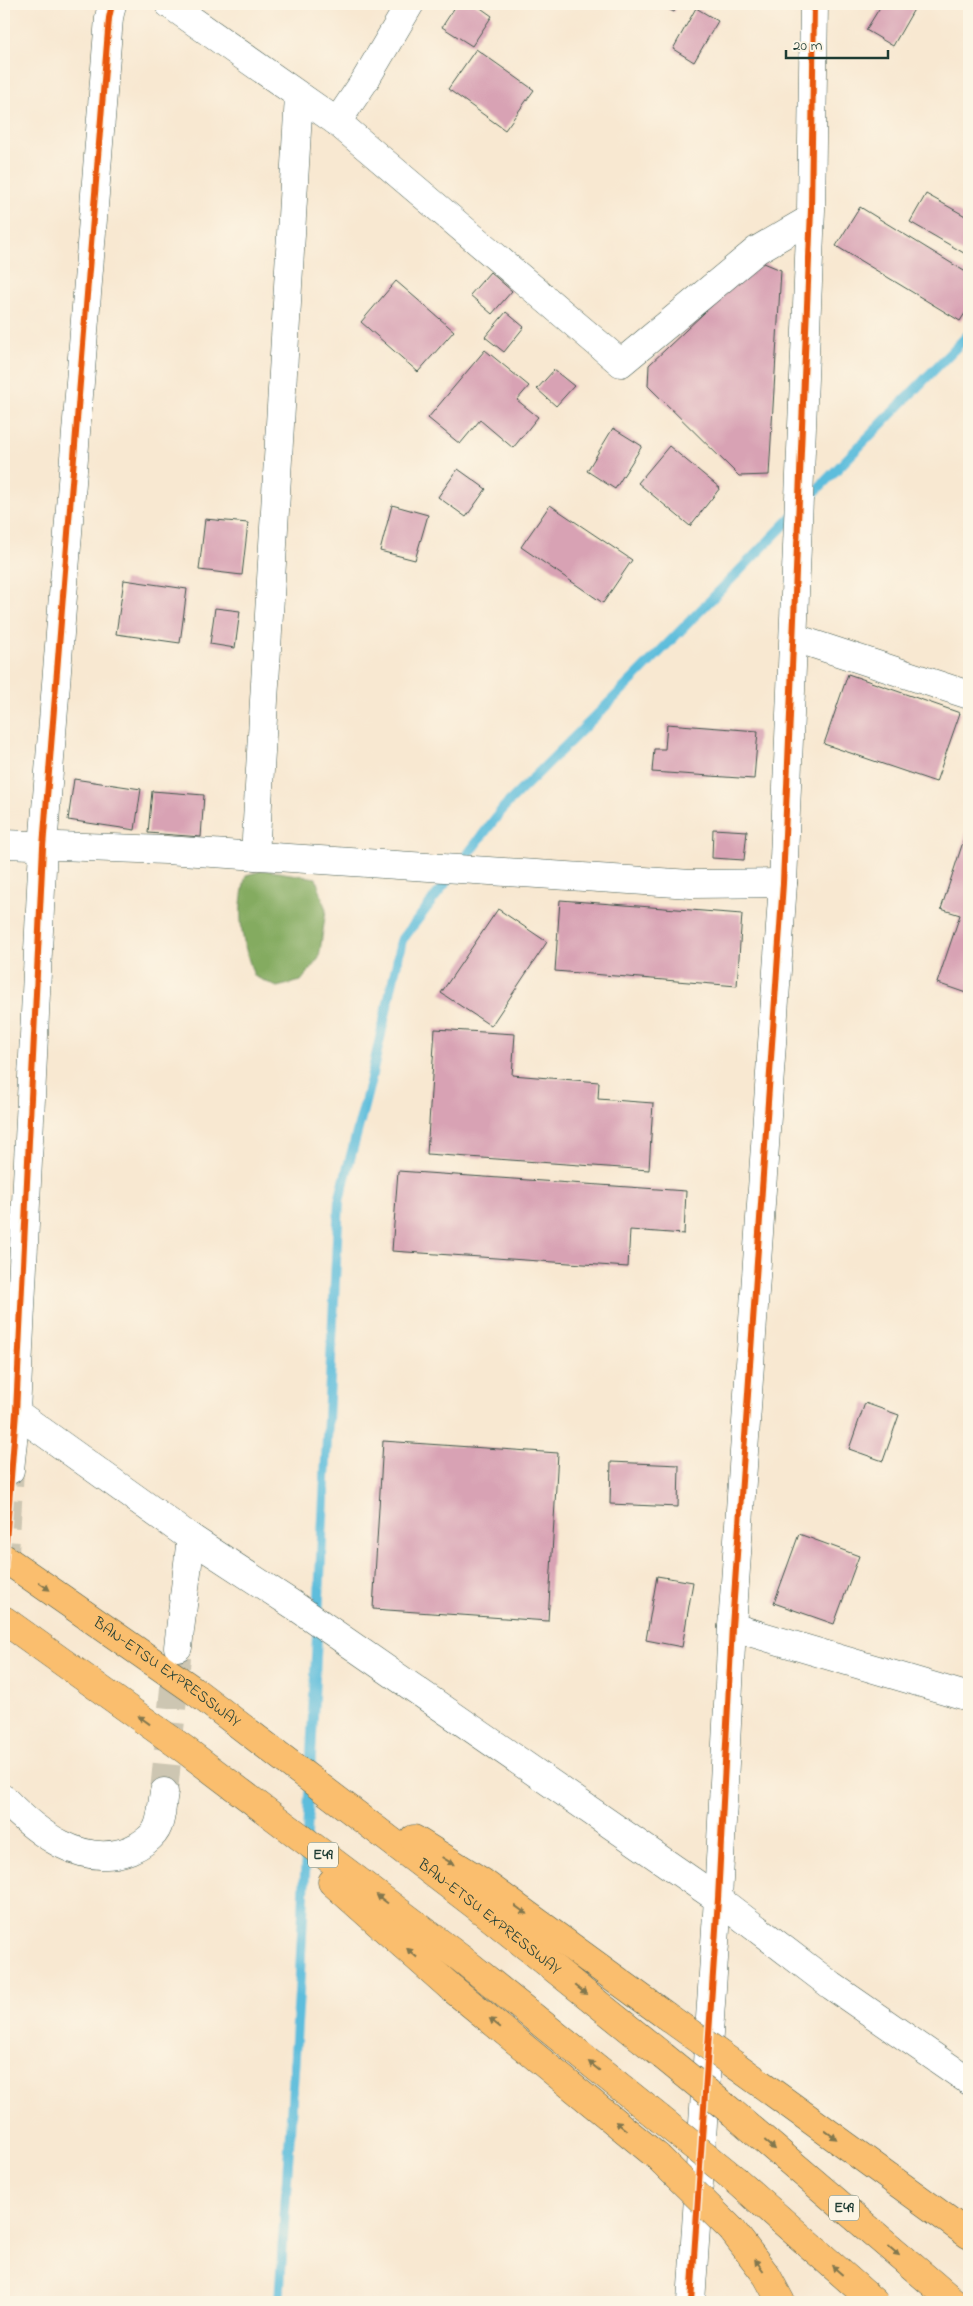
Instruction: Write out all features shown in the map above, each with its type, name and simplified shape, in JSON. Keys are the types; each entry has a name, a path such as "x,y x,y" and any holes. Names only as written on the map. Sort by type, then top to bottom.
{"highway":[{"name":"BAN-ETSU EXPRESSWAY","path":"4,1558 192,1689 273,1751 478,1893 662,2056 733,2113 954,2302"},
{"name":"E49","path":"4,1620 184,1749 463,1960 737,2182 874,2302"},
{"path":"184,1749 449,1986 658,2157 732,2230 767,2276 782,2302"},
{"path":"478,1893 665,2016 969,2235"}],"street":[{"path":"10,1470 10,1408 42,847 109,18 112,4"},
{"path":"169,4 337,122 621,363 757,250 810,219"},
{"path":"337,122 364,82 410,4"},
{"path":"691,2302 718,1899 732,1627 783,883 798,562 810,219 814,4"},
{"path":"255,856 299,96"},
{"path":"795,638 969,695"},
{"path":"4,844 42,847 166,850 691,884 783,883"},
{"path":"10,1408 190,1538 295,1606 718,1899 832,1986 969,2081"},
{"path":"178,1647 190,1538"},
{"path":"732,1627 969,1697"},
{"path":"4,1799 20,1816 58,1843 93,1856 120,1854 141,1846 158,1827 164,1792"}],"green space":[{"path":"265,870 316,878 326,910 319,958 301,981 277,987 254,976 241,926 241,902 246,875"}],"building":[{"path":"457,4 475,4 492,16 472,46 442,27"},
{"path":"658,4 678,4 674,12"},
{"path":"882,4 917,4 893,46 866,30"},
{"path":"696,8 718,21 694,62 673,49"},
{"path":"476,49 534,90 505,130 448,89"},
{"path":"926,194 969,218 969,256 910,222"},
{"path":"860,207 969,274 969,307 960,321 836,246"},
{"path":"759,261 781,270 769,475 739,476 648,386 649,365"},
{"path":"490,272 512,291 492,314 470,295"},
{"path":"396,281 454,331 418,372 361,322"},
{"path":"506,312 524,327 504,352 485,337"},
{"path":"485,350 529,386 517,400 538,417 513,448 480,420 460,444 428,418"},
{"path":"554,370 574,386 556,406 537,389"},
{"path":"613,428 642,446 615,489 587,471"},
{"path":"669,446 720,488 690,526 638,483"},
{"path":"458,469 486,489 466,517 438,497"},
{"path":"392,505 428,515 415,560 380,551"},
{"path":"550,505 632,560 603,603 521,547"},
{"path":"205,519 248,523 242,575 199,570"},
{"path":"124,580 187,589 180,643 116,634"},
{"path":"215,608 240,611 235,648 210,644"},
{"path":"848,674 960,713 936,782 824,744"},
{"path":"667,724 758,731 754,779 652,772 654,749 665,749"},
{"path":"74,779 141,789 135,830 68,820"},
{"path":"152,791 204,795 201,837 148,833"},
{"path":"969,824 969,994 937,983 960,915 941,909"},
{"path":"713,829 747,831 744,860 712,858"},
{"path":"560,900 742,914 737,986 555,971"},
{"path":"498,909 547,942 491,1026 441,993"},
{"path":"435,1029 515,1034 512,1075 599,1082 598,1099 653,1103 649,1170 427,1154"},
{"path":"398,1171 686,1191 684,1234 630,1230 628,1267 392,1251"},
{"path":"865,1403 899,1415 883,1461 849,1449"},
{"path":"383,1441 558,1453 548,1621 373,1609"},
{"path":"611,1462 679,1465 678,1507 610,1504"},
{"path":"799,1534 859,1556 834,1624 774,1603"},
{"path":"657,1576 693,1582 682,1647 646,1640"}],"waterway":[{"path":"804,503 969,334"},
{"path":"279,2302 299,1993 339,1201 370,1083 402,940 504,807 793,516"}],"tunnel":[{"path":"4,1569 10,1470"},
{"path":"164,1792 177,1657"}],"cycle path":[{"path":"4,1569 16,1412 43,847 109,18 112,4"},
{"path":"691,2302 718,1899 732,1627 783,883 811,210 814,4"}]}
